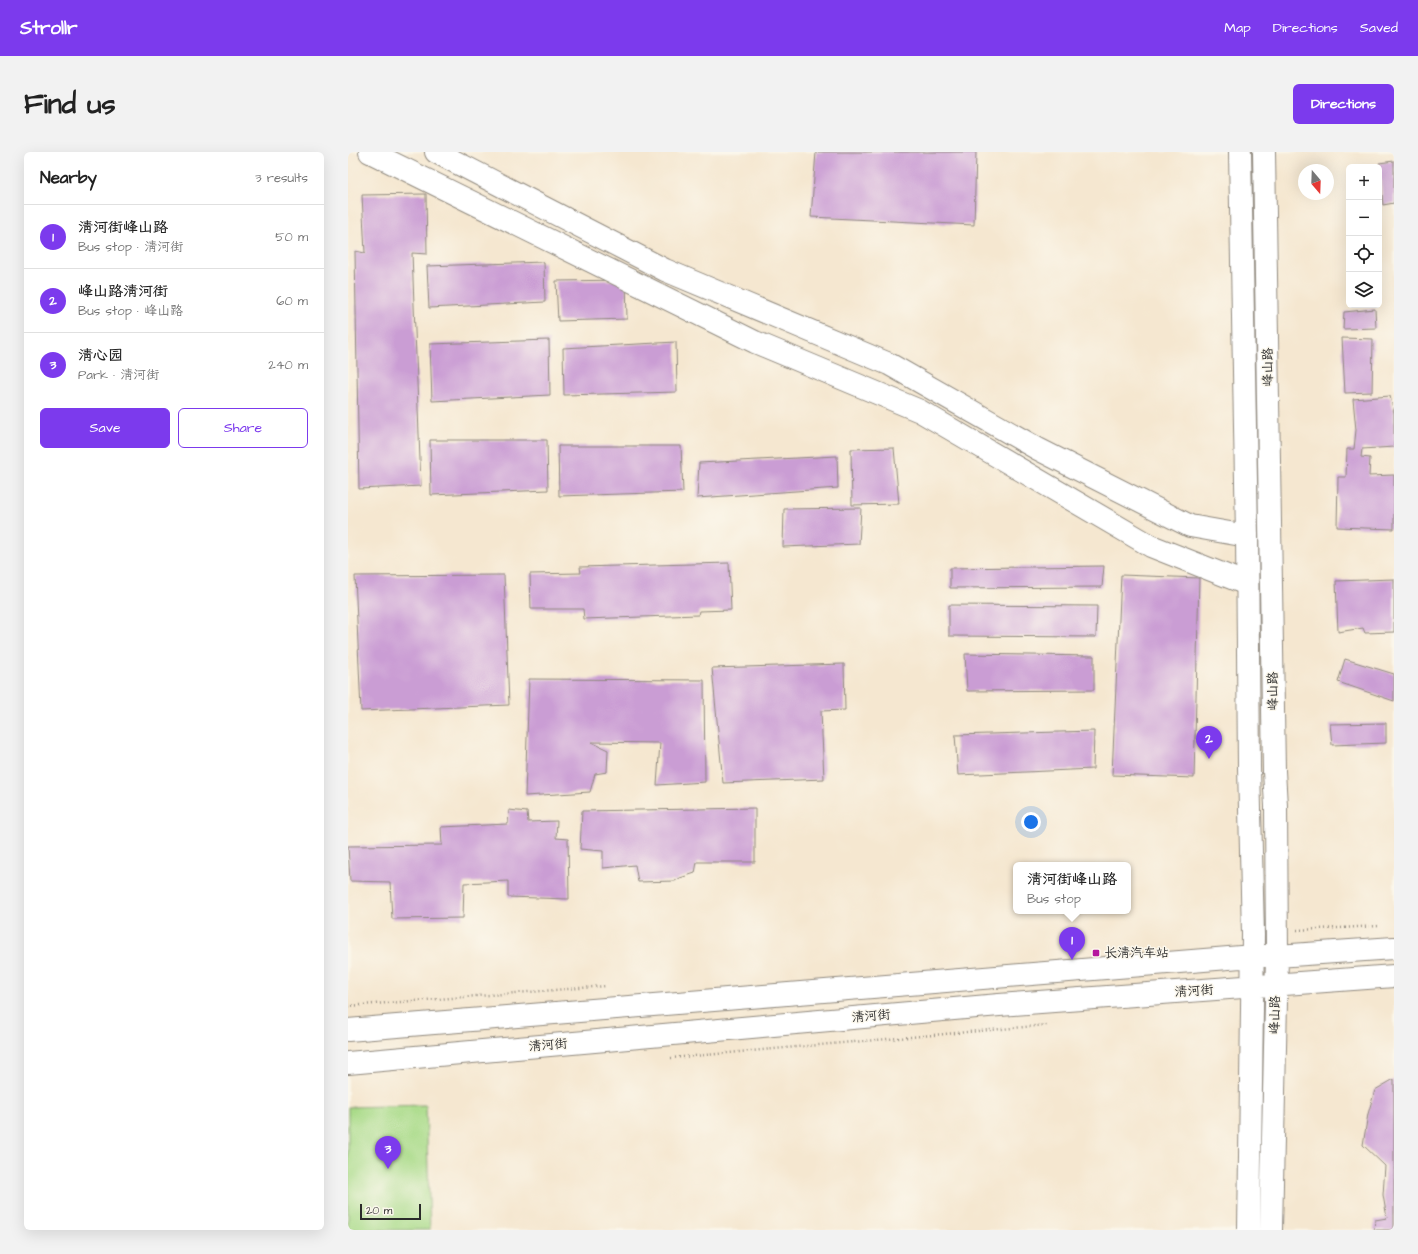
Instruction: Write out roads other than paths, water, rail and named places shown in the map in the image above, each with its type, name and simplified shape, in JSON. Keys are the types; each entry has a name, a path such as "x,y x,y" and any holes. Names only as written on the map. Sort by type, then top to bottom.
{"main road":[{"path":"370,152 755,342 920,411 1151,546 1247,584"},
{"path":"436,152 665,270 889,364 1038,449 1190,526 1247,536"},
{"name":"峰山路","path":"1240,152 1253,956 1249,1230"},
{"name":"峰山路","path":"1264,152 1274,763 1276,806 1277,956 1271,1230"},
{"path":"348,1030 1253,956 1277,956 1394,948"},
{"name":"清河街","path":"348,1063 983,1006 1394,976"}],"place":[{"name":"峰山路清河街","path":"1209,759"},
{"name":"长清汽车站","path":"1096,953"},
{"name":"清河街峰山路","path":"1072,960"},
{"name":"清心园","path":"388,1169"}]}
